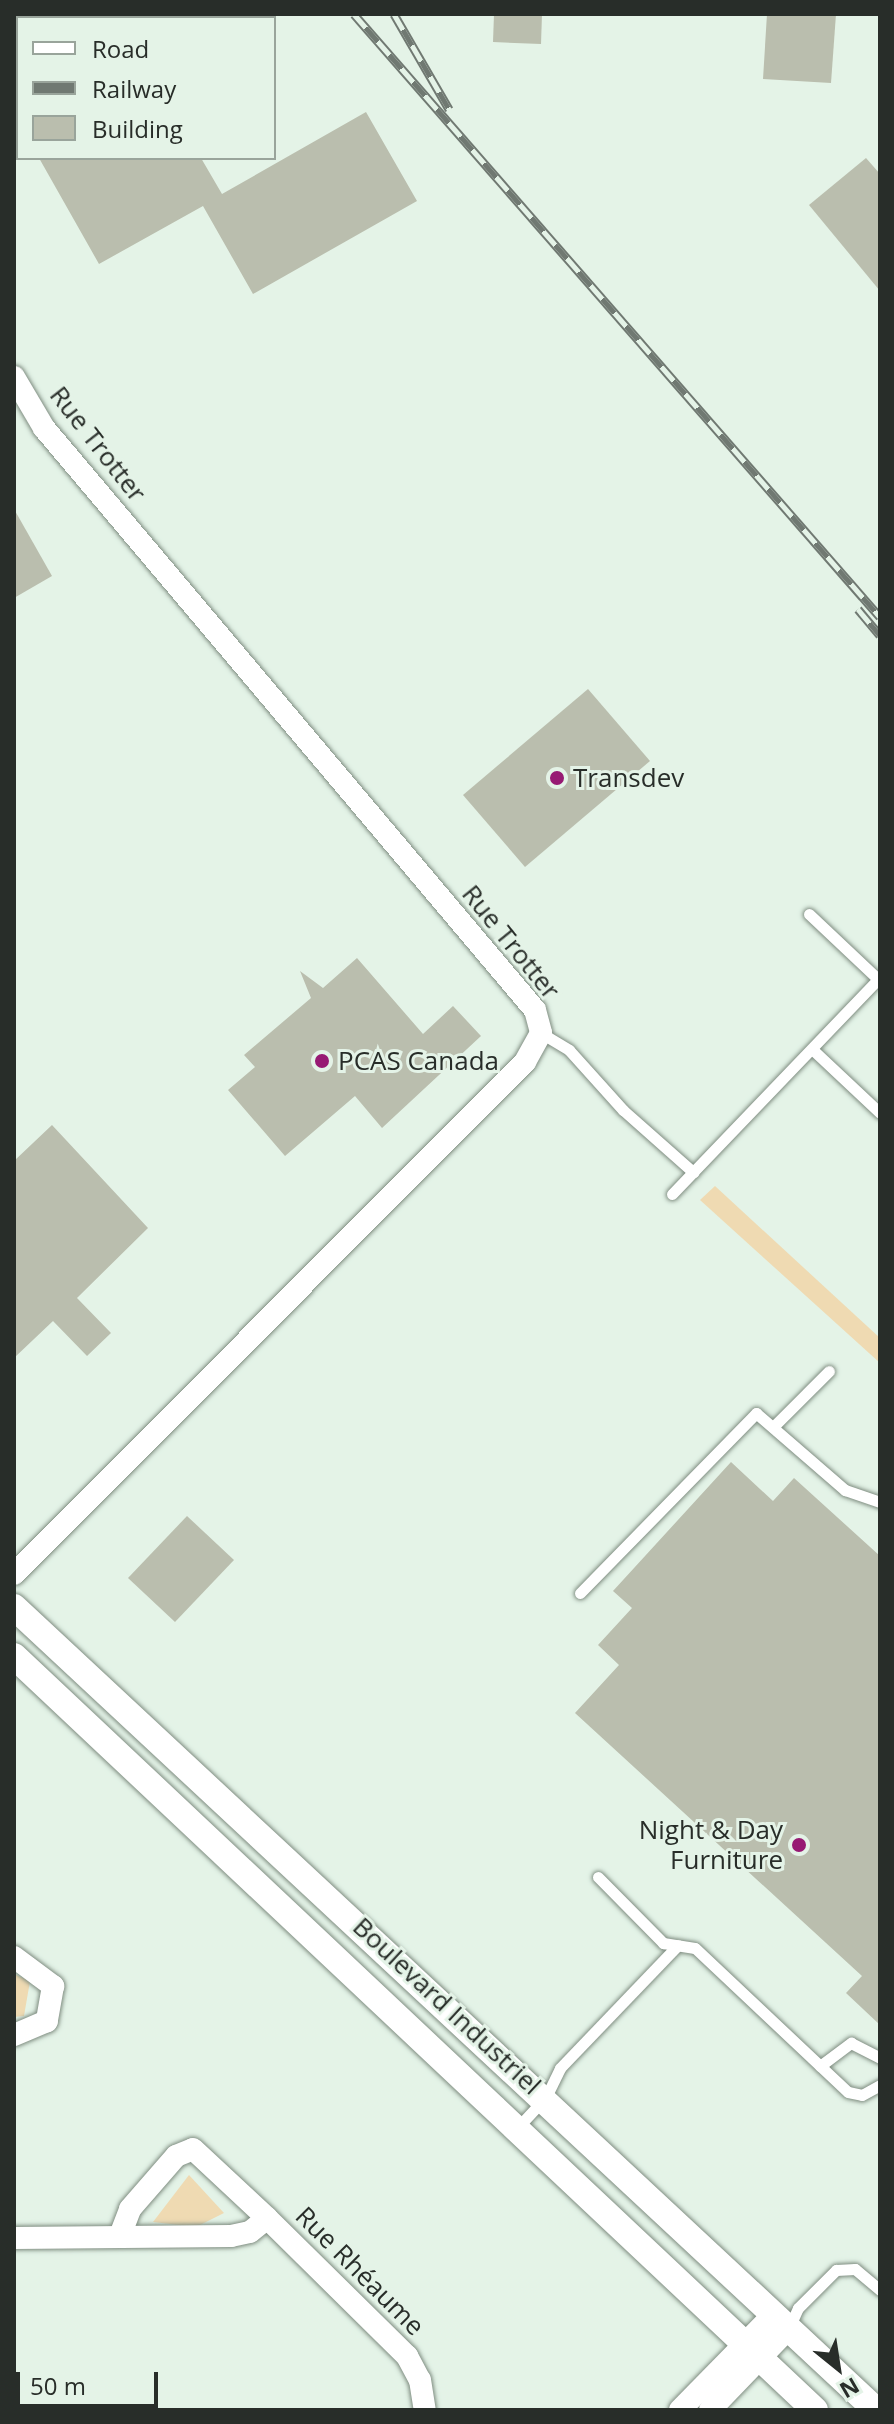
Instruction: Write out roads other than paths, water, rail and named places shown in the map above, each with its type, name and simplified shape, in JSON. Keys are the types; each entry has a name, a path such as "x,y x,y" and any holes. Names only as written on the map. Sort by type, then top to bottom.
{"street":[{"name":"Rue Trotter","path":"14,377 44,428 535,1010 541,1033 525,1062 14,1574"},
{"name":"Boulevard Industriel","path":"14,1607 787,2317 876,2410"},
{"name":"Boulevard Industriel","path":"14,1656 519,2126 815,2410"},
{"path":"14,1957 53,1986 47,2021 14,2035"},
{"name":"Rue Rhéaume","path":"121,2233 130,2209 176,2156 193,2149 407,2356 420,2380 425,2410"},
{"name":"Rue Rhéaume","path":"14,2238 121,2233 231,2236 250,2232 267,2218"},
{"path":"680,2410 753,2351 787,2317"},
{"path":"710,2410 753,2351"}],"lane":[{"path":"672,1194 879,978 809,914"},
{"path":"541,1033 569,1050 623,1110 693,1172"},
{"path":"813,1050 880,1113"},
{"path":"773,1427 829,1371"},
{"path":"580,1593 756,1413 845,1490 880,1502"},
{"path":"598,1877 663,1943 695,1948 848,2092 862,2095 880,2085"},
{"path":"519,2126 546,2097 560,2068 678,1945"},
{"path":"820,2066 851,2043 880,2058"},
{"path":"787,2317 841,2269 859,2272 880,2290"}],"railway":[{"path":"354,14 880,617"},
{"path":"394,14 449,109"},
{"path":"858,609 880,635"}],"place":[{"name":"Transdev","path":"557,778"},
{"name":"PCAS Canada","path":"322,1061"},
{"name":"Night & Day Furniture","path":"799,1845"}]}
